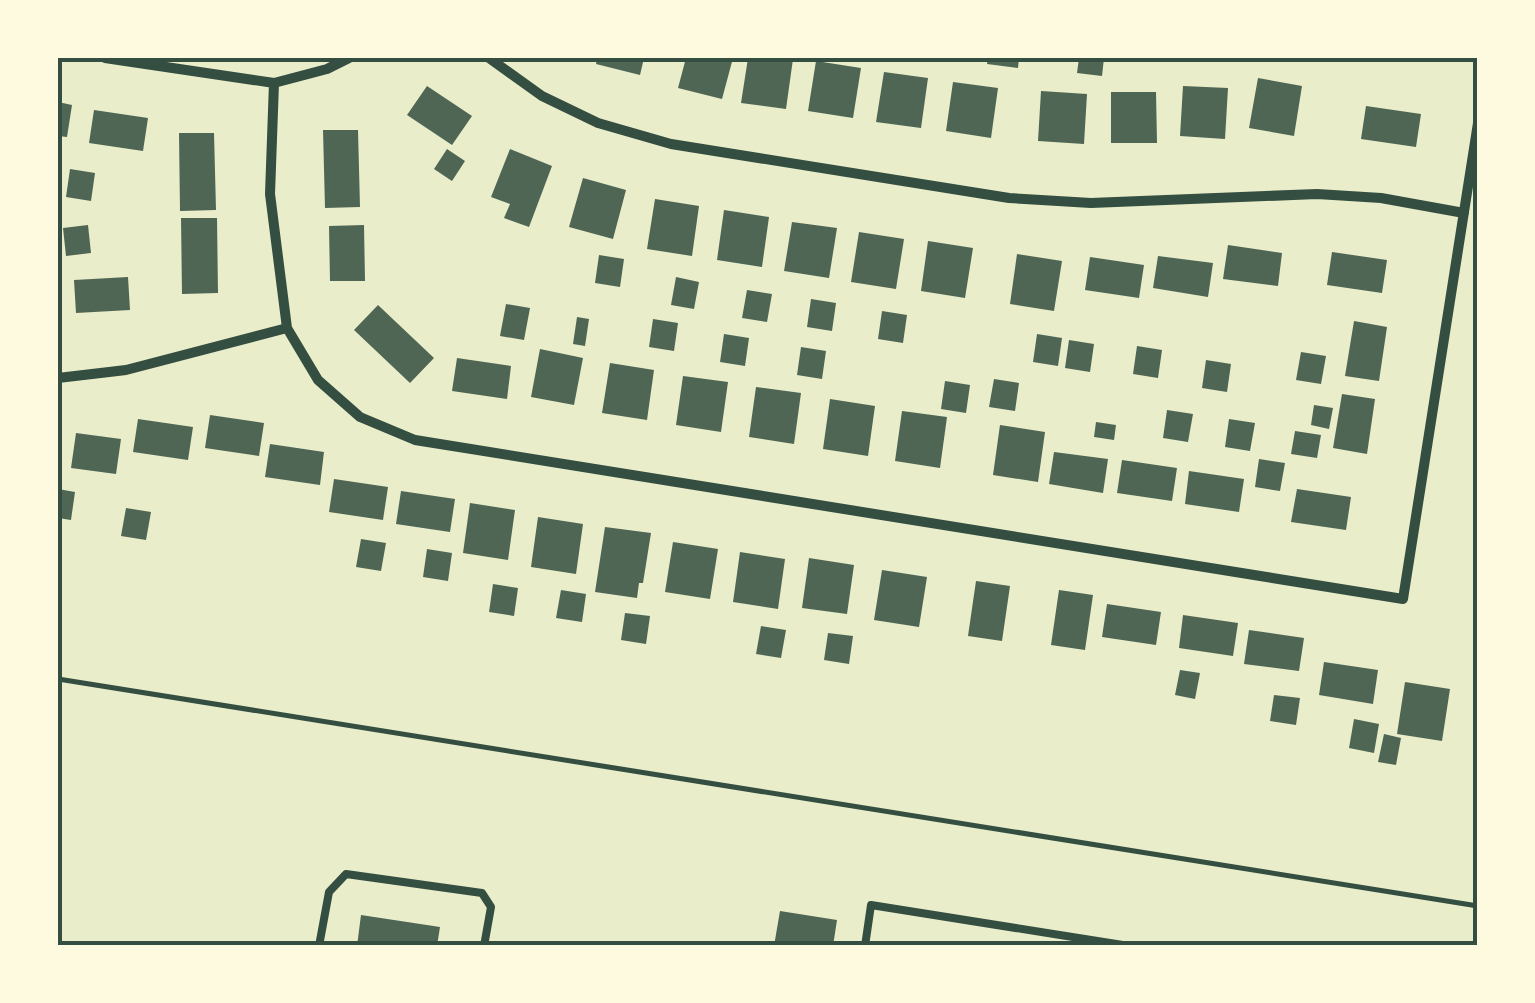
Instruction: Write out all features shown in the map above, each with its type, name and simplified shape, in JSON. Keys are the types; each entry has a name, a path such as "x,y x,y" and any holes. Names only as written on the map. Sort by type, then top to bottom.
{"street":[{"path":"105,58 274,83 327,69 349,58"},
{"path":"489,58 542,96 598,123 671,144 915,183 1010,198 1092,203 1317,194 1381,198 1464,213"},
{"path":"274,83 270,194 286,328 318,380 360,417 415,440 1403,599 1478,124"},
{"path":"58,378 126,370 286,328"}],"lane":[{"path":"319,946 328,892 346,874 482,893 490,907 484,946"},
{"path":"866,946 872,905 1128,946"}],"path":[{"path":"58,679 1478,906"}],"building":[{"path":"597,58 644,58 640,75 596,64"},
{"path":"686,58 733,58 722,99 678,88"},
{"path":"748,58 793,59 786,109 741,103"},
{"path":"988,58 1019,58 1018,68 987,64"},
{"path":"1079,58 1104,58 1102,76 1077,73"},
{"path":"816,61 861,68 853,118 808,111"},
{"path":"884,72 928,78 921,128 876,122"},
{"path":"1258,78 1302,86 1294,136 1249,128"},
{"path":"953,82 998,88 991,138 946,131"},
{"path":"427,86 472,116 452,145 407,115"},
{"path":"1183,86 1228,88 1225,139 1180,136"},
{"path":"1041,91 1087,94 1084,144 1038,141"},
{"path":"1111,92 1156,92 1157,143 1111,143"},
{"path":"58,102 72,105 67,137 58,136"},
{"path":"1366,106 1421,114 1416,147 1361,139"},
{"path":"94,110 148,118 143,151 89,143"},
{"path":"323,130 358,130 360,207 325,208"},
{"path":"179,133 214,133 216,210 180,211"},
{"path":"447,149 465,161 452,181 434,169"},
{"path":"510,149 552,166 529,227 504,218 510,204 491,197"},
{"path":"70,169 95,173 91,201 66,197"},
{"path":"583,178 626,190 613,239 569,227"},
{"path":"655,199 699,206 692,256 647,249"},
{"path":"724,210 769,217 762,267 717,260"},
{"path":"181,218 217,218 218,293 182,294"},
{"path":"792,222 837,228 829,278 784,271"},
{"path":"88,225 91,253 66,256 63,228"},
{"path":"364,225 365,281 330,281 329,226"},
{"path":"859,232 904,239 896,289 851,282"},
{"path":"928,241 973,248 965,298 921,291"},
{"path":"1228,245 1282,253 1278,286 1223,279"},
{"path":"1332,252 1387,260 1382,293 1327,285"},
{"path":"1017,254 1062,261 1054,311 1010,304"},
{"path":"599,255 624,259 620,287 595,283"},
{"path":"1158,256 1213,263 1208,297 1153,288"},
{"path":"1090,257 1144,265 1139,298 1085,290"},
{"path":"128,277 130,310 76,313 74,280"},
{"path":"676,277 699,282 694,309 671,305"},
{"path":"747,290 772,294 767,322 742,318"},
{"path":"811,299 836,303 832,331 807,327"},
{"path":"506,304 530,308 524,340 500,336"},
{"path":"378,305 434,358 410,383 354,330"},
{"path":"882,311 907,315 903,343 878,339"},
{"path":"577,317 589,319 585,346 573,344"},
{"path":"653,319 678,323 674,351 649,347"},
{"path":"1354,321 1387,327 1379,381 1345,376"},
{"path":"724,334 749,338 745,366 720,362"},
{"path":"1037,334 1062,338 1058,366 1033,362"},
{"path":"1069,340 1094,344 1090,372 1065,368"},
{"path":"1137,346 1162,350 1158,378 1133,374"},
{"path":"801,347 826,351 822,379 797,375"},
{"path":"540,349 583,358 574,405 531,397"},
{"path":"1301,352 1326,356 1321,384 1296,380"},
{"path":"457,358 511,366 507,399 452,391"},
{"path":"1206,360 1231,364 1227,392 1202,388"},
{"path":"610,363 654,370 647,420 602,413"},
{"path":"683,376 728,382 721,432 676,425"},
{"path":"994,379 1019,383 1015,411 989,407"},
{"path":"945,381 970,385 966,413 941,409"},
{"path":"756,387 801,393 794,444 749,437"},
{"path":"1342,394 1375,399 1367,454 1333,448"},
{"path":"830,399 875,406 868,456 823,449"},
{"path":"1314,405 1333,408 1329,429 1311,425"},
{"path":"1167,410 1193,414 1188,442 1163,438"},
{"path":"902,411 947,417 940,468 895,461"},
{"path":"210,415 264,423 259,456 205,448"},
{"path":"138,419 193,427 188,460 133,452"},
{"path":"1229,419 1255,423 1250,451 1225,447"},
{"path":"1096,422 1116,425 1114,440 1094,437"},
{"path":"1000,425 1045,432 1038,482 993,475"},
{"path":"1295,431 1321,435 1317,458 1291,454"},
{"path":"76,433 121,439 116,474 71,468"},
{"path":"270,444 324,452 320,485 265,477"},
{"path":"1054,452 1108,459 1103,493 1049,484"},
{"path":"1259,459 1285,463 1280,491 1255,487"},
{"path":"1122,460 1177,468 1172,501 1117,493"},
{"path":"1189,471 1244,479 1239,512 1185,504"},
{"path":"334,479 388,487 383,520 329,512"},
{"path":"58,489 75,492 71,520 58,518"},
{"path":"1297,489 1351,497 1346,530 1291,522"},
{"path":"401,491 455,499 450,532 396,524"},
{"path":"470,503 515,510 508,560 463,553"},
{"path":"126,508 151,512 146,540 121,536"},
{"path":"538,517 583,524 576,574 531,567"},
{"path":"605,527 651,533 637,598 595,592"},
{"path":"361,539 386,543 381,571 356,567"},
{"path":"673,542 718,549 710,599 665,592"},
{"path":"427,549 452,553 448,581 423,577"},
{"path":"740,552 785,559 778,609 733,602"},
{"path":"809,558 854,565 847,614 802,608"},
{"path":"882,570 927,577 919,627 874,620"},
{"path":"976,581 1010,586 1002,641 968,636"},
{"path":"493,584 518,588 514,616 489,612"},
{"path":"561,590 586,594 582,622 556,618"},
{"path":"1059,590 1093,595 1085,650 1051,645"},
{"path":"1107,604 1161,612 1156,645 1102,637"},
{"path":"625,613 650,616 646,644 621,640"},
{"path":"1183,615 1238,623 1233,656 1179,648"},
{"path":"761,626 786,630 781,658 756,654"},
{"path":"1249,630 1304,638 1299,671 1244,664"},
{"path":"828,633 853,636 849,664 824,660"},
{"path":"1324,662 1378,670 1373,704 1319,695"},
{"path":"1180,670 1200,673 1195,699 1175,695"},
{"path":"1405,682 1450,689 1442,741 1397,734"},
{"path":"1274,695 1300,698 1296,725 1270,721"},
{"path":"1354,719 1379,724 1374,753 1349,748"},
{"path":"1384,734 1401,738 1396,765 1378,762"},
{"path":"780,911 837,920 833,946 774,946"},
{"path":"361,915 440,927 437,946 357,946"}]}
